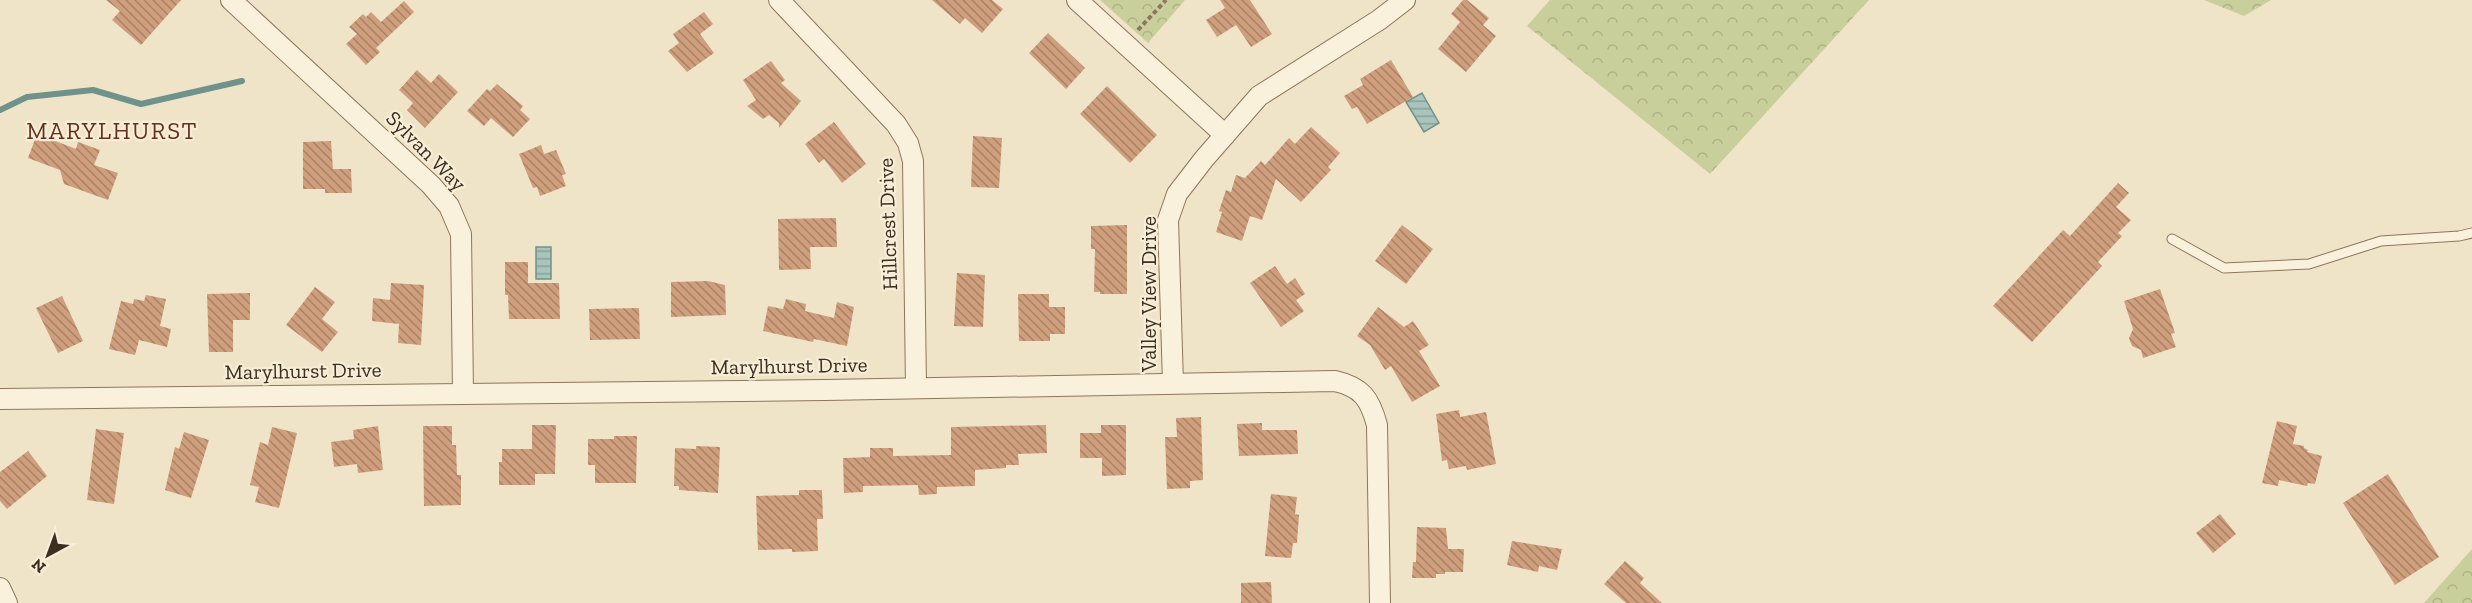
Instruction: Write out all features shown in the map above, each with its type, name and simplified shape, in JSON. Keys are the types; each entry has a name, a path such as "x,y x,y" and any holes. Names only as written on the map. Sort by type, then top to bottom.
{"street":[{"name":"Sylvan Way","path":"231,0 431,185 449,206 461,234 463,393"},
{"name":"Hillcrest Drive","path":"779,0 896,124 908,143 913,161 916,388"},
{"path":"1077,0 1225,135"},
{"name":"Valley View Drive","path":"1173,383 1168,220 1174,201 1186,180 1259,96 1379,20 1405,0"},
{"name":"Marylhurst Drive","path":"0,399 1335,381 1350,384 1363,394 1372,409 1379,436 1380,603"},
{"path":"0,588 7,603"}],"lane":[{"path":"2172,239 2224,267 2308,264 2381,241 2459,236 2472,233"}],"path":[{"path":"1138,30 1166,0"}],"green space":[{"path":"1100,0 1185,0 1148,43"},
{"path":"1550,0 1869,0 1710,174 1527,26"},
{"path":"2204,0 2271,0 2244,16"},
{"path":"2472,549 2472,603 2424,603"}],"water":[{"path":"1422,93 1439,123 1424,132 1406,102"},
{"path":"536,247 551,247 551,279 536,279"}],"building":[{"path":"106,0 181,0 141,45 112,20 120,11"},
{"path":"932,0 992,0 1003,9 982,33 965,18 960,24"},
{"path":"1220,0 1250,0 1272,34 1251,47 1236,25 1217,37 1206,20 1225,8"},
{"path":"1463,0 1467,0 1489,18 1483,25 1496,36 1466,72 1438,49 1460,22 1451,14"},
{"path":"404,1 414,12 376,48 380,52 366,65 346,44 357,34 349,27 363,14 366,17 371,12 381,22"},
{"path":"704,12 713,24 700,34 714,53 687,72 668,51 679,43 673,34"},
{"path":"1048,33 1085,68 1066,89 1029,53"},
{"path":"1391,60 1413,97 1367,124 1357,107 1352,109 1344,96 1363,85 1360,79"},
{"path":"771,61 785,80 781,83 801,101 779,128 779,123 769,115 763,119 747,106 756,100 743,80"},
{"path":"417,70 431,83 439,74 458,92 425,128 407,110 413,103 399,90"},
{"path":"497,84 523,106 520,110 530,119 513,137 491,118 484,126 467,111 487,89 490,91"},
{"path":"1107,86 1157,135 1130,163 1080,114"},
{"path":"834,122 866,164 842,183 824,159 819,163 805,144"},
{"path":"1311,127 1340,153 1328,167 1331,170 1301,202 1276,179 1262,220 1250,216 1242,241 1216,232 1222,212 1219,211 1226,190 1231,192 1236,175 1245,178 1261,161 1265,165 1289,138 1295,144"},
{"path":"37,134 76,149 78,142 100,150 94,165 118,173 108,200 64,184 60,170 28,158"},
{"path":"973,136 1002,138 999,188 971,187"},
{"path":"331,141 333,169 351,169 352,193 325,193 325,189 303,189 303,142"},
{"path":"541,145 544,154 556,150 566,174 562,175 566,186 540,196 537,187 533,188 519,154"},
{"path":"2118,183 2129,193 2116,207 2131,220 2118,233 2122,236 2098,262 2102,266 2032,342 1993,306 2063,230 2070,236"},
{"path":"836,218 837,247 810,247 811,269 779,270 778,219"},
{"path":"1127,225 1127,294 1094,292 1095,249 1091,249 1091,226"},
{"path":"1402,225 1433,249 1406,284 1375,261"},
{"path":"505,262 528,262 528,283 559,283 560,319 509,319 508,295 505,295"},
{"path":"1275,266 1287,284 1295,278 1305,294 1296,300 1304,311 1281,327 1250,283"},
{"path":"957,273 985,275 983,327 954,326"},
{"path":"708,281 725,285 726,315 671,317 671,282"},
{"path":"391,283 424,285 421,345 398,343 399,324 372,321 373,298 390,300"},
{"path":"315,287 335,302 322,319 338,332 322,352 286,325"},
{"path":"2160,289 2175,333 2171,334 2176,347 2143,358 2141,350 2132,346 2129,338 2133,329 2124,301"},
{"path":"250,293 250,320 233,320 233,352 209,352 207,294"},
{"path":"1018,294 1049,294 1049,307 1065,307 1065,334 1050,334 1050,341 1019,341"},
{"path":"146,295 166,299 160,326 171,329 167,347 139,340 135,355 109,349 121,301 133,304 134,299 144,301"},
{"path":"62,296 83,341 58,353 36,308"},
{"path":"786,299 806,304 805,311 834,318 837,302 854,307 847,346 814,339 813,342 763,331 768,306 783,309"},
{"path":"1378,307 1404,327 1413,321 1429,345 1419,351 1440,386 1412,402 1391,366 1385,370 1370,345 1357,336"},
{"path":"639,308 640,339 590,340 589,309"},
{"path":"1459,410 1460,417 1486,412 1496,464 1467,470 1466,466 1449,469 1447,460 1442,461 1436,414"},
{"path":"1201,417 1203,480 1190,481 1190,488 1167,489 1165,437 1177,437 1176,418"},
{"path":"2277,421 2297,426 2293,444 2304,446 2307,452 2322,456 2315,484 2308,483 2307,486 2279,480 2278,486 2262,483"},
{"path":"1262,423 1262,430 1297,430 1298,454 1239,456 1237,424"},
{"path":"532,425 556,425 555,474 535,474 535,485 499,485 499,462 502,462 502,449 532,449"},
{"path":"1046,425 1047,453 1018,454 1019,465 975,470 975,486 937,487 937,494 919,495 918,485 863,486 863,492 844,493 843,458 870,457 870,448 893,448 893,456 951,455 951,427"},
{"path":"1101,425 1126,425 1126,475 1102,476 1102,458 1080,458 1080,433 1101,433"},
{"path":"378,426 383,470 358,473 357,464 334,467 331,442 354,439 353,430"},
{"path":"423,426 452,426 452,445 456,445 457,475 461,475 461,505 424,506"},
{"path":"272,427 297,433 279,508 255,502 259,487 250,485 260,442 268,445"},
{"path":"96,429 124,433 114,504 87,500"},
{"path":"184,432 209,440 191,498 165,490 175,447 179,449"},
{"path":"614,436 637,436 636,483 595,483 595,465 588,465 588,439 614,439"},
{"path":"696,446 720,447 718,493 679,490 679,486 674,486 675,448 696,449"},
{"path":"28,451 47,476 7,509 0,501 0,472"},
{"path":"2388,474 2439,557 2395,585 2343,503"},
{"path":"799,490 822,490 823,519 817,519 818,551 758,550 756,496 799,495"},
{"path":"1271,494 1297,497 1295,514 1299,515 1297,543 1293,543 1291,558 1265,556"},
{"path":"2220,514 2236,534 2213,553 2196,533"},
{"path":"1417,527 1446,528 1448,549 1464,549 1463,572 1436,574 1436,578 1412,578 1413,562 1416,562"},
{"path":"1512,541 1562,549 1557,570 1539,566 1538,572 1507,565"},
{"path":"1625,561 1644,578 1640,583 1662,603 1626,603 1604,584"},
{"path":"1271,582 1272,603 1241,603 1241,583"}],"waterway":[{"path":"0,110 27,97 93,90 141,104 242,81"}],"district":[{"name":"MARYLHURST","path":"112,131"}]}
